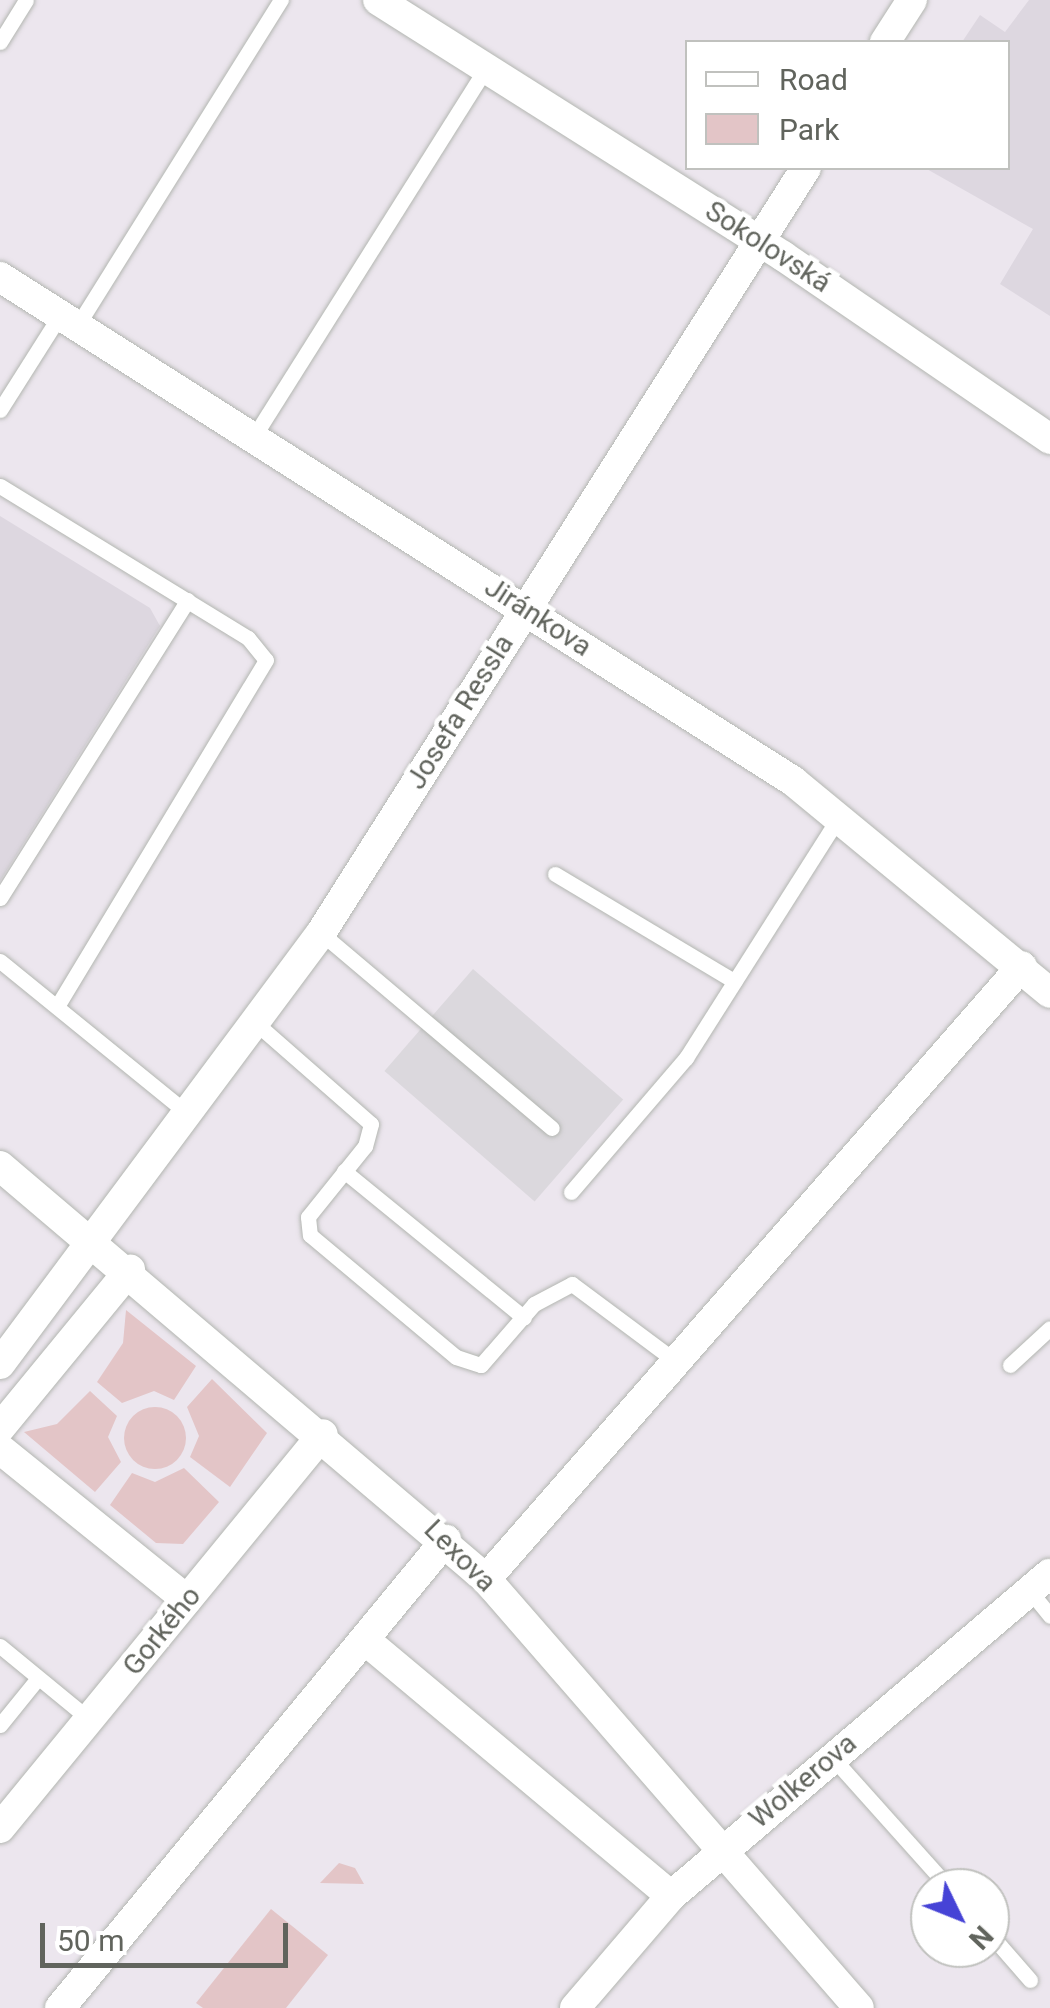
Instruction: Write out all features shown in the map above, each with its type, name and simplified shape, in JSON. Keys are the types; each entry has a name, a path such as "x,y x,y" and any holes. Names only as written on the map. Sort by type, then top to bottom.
{"street":[{"name":"Sokolovská","path":"378,0 760,241 1050,438"},
{"path":"886,40 912,0"},
{"name":"Josefa Ressla","path":"0,1364 97,1245 321,934 805,170"},
{"name":"Jiránkova","path":"0,277 526,608 840,815 1050,993"},
{"path":"486,1579 1022,966"},
{"name":"Lexova","path":"0,1166 323,1434 486,1579 719,1852 859,2008"},
{"path":"0,1428 130,1270"},
{"name":"Gorkého","path":"0,1828 323,1434"},
{"path":"0,1449 187,1600"},
{"path":"60,2008 446,1540"},
{"name":"Wolkerova","path":"575,2008 671,1896 719,1852 1040,1583"},
{"path":"364,1640 671,1896"}],"lane":[{"path":"0,42 26,0"},
{"path":"0,410 68,321 281,0"},
{"path":"254,438 485,69"},
{"path":"0,486 260,648 264,674 56,1006"},
{"path":"0,898 188,600"},
{"path":"571,1192 686,1058 840,815"},
{"path":"555,874 734,982"},
{"path":"321,934 552,1128"},
{"path":"0,961 192,1117"},
{"path":"258,1024 367,1114 365,1146 308,1218 310,1236 456,1358 481,1365 524,1318 562,1286 582,1287 678,1363"},
{"path":"344,1171 524,1318"},
{"path":"1010,1365 1050,1328"},
{"path":"1040,1583 1050,1616"},
{"path":"0,1646 90,1718"},
{"path":"0,1725 38,1678"},
{"path":"832,1757 930,1868"},
{"path":"1010,1957 1030,1980"}],"shaded area":[{"path":"1029,0 1050,0 1050,316 1000,284 1033,229 929,170 1010,170 1010,40 963,40 980,15 1005,32"},
{"path":"0,516 150,608 160,626 0,881"},
{"path":"473,969 623,1100 535,1201 384,1071"}],"green space":[{"path":"126,1310 196,1366 174,1400 154,1391 122,1403 97,1382 123,1343"},
{"path":"212,1379 267,1433 230,1487 190,1457 199,1436 187,1407"},
{"path":"90,1391 117,1416 108,1437 121,1462 95,1492 24,1432 57,1424"},
{"path":"155,1407 177,1416 186,1438 177,1460 155,1469 133,1460 124,1438 133,1416"},
{"path":"184,1468 219,1502 183,1544 156,1543 110,1505 132,1473 155,1482"},
{"path":"339,1863 355,1868 364,1884 320,1883"},
{"path":"271,1909 328,1955 286,2008 203,2008 196,2003"}]}
